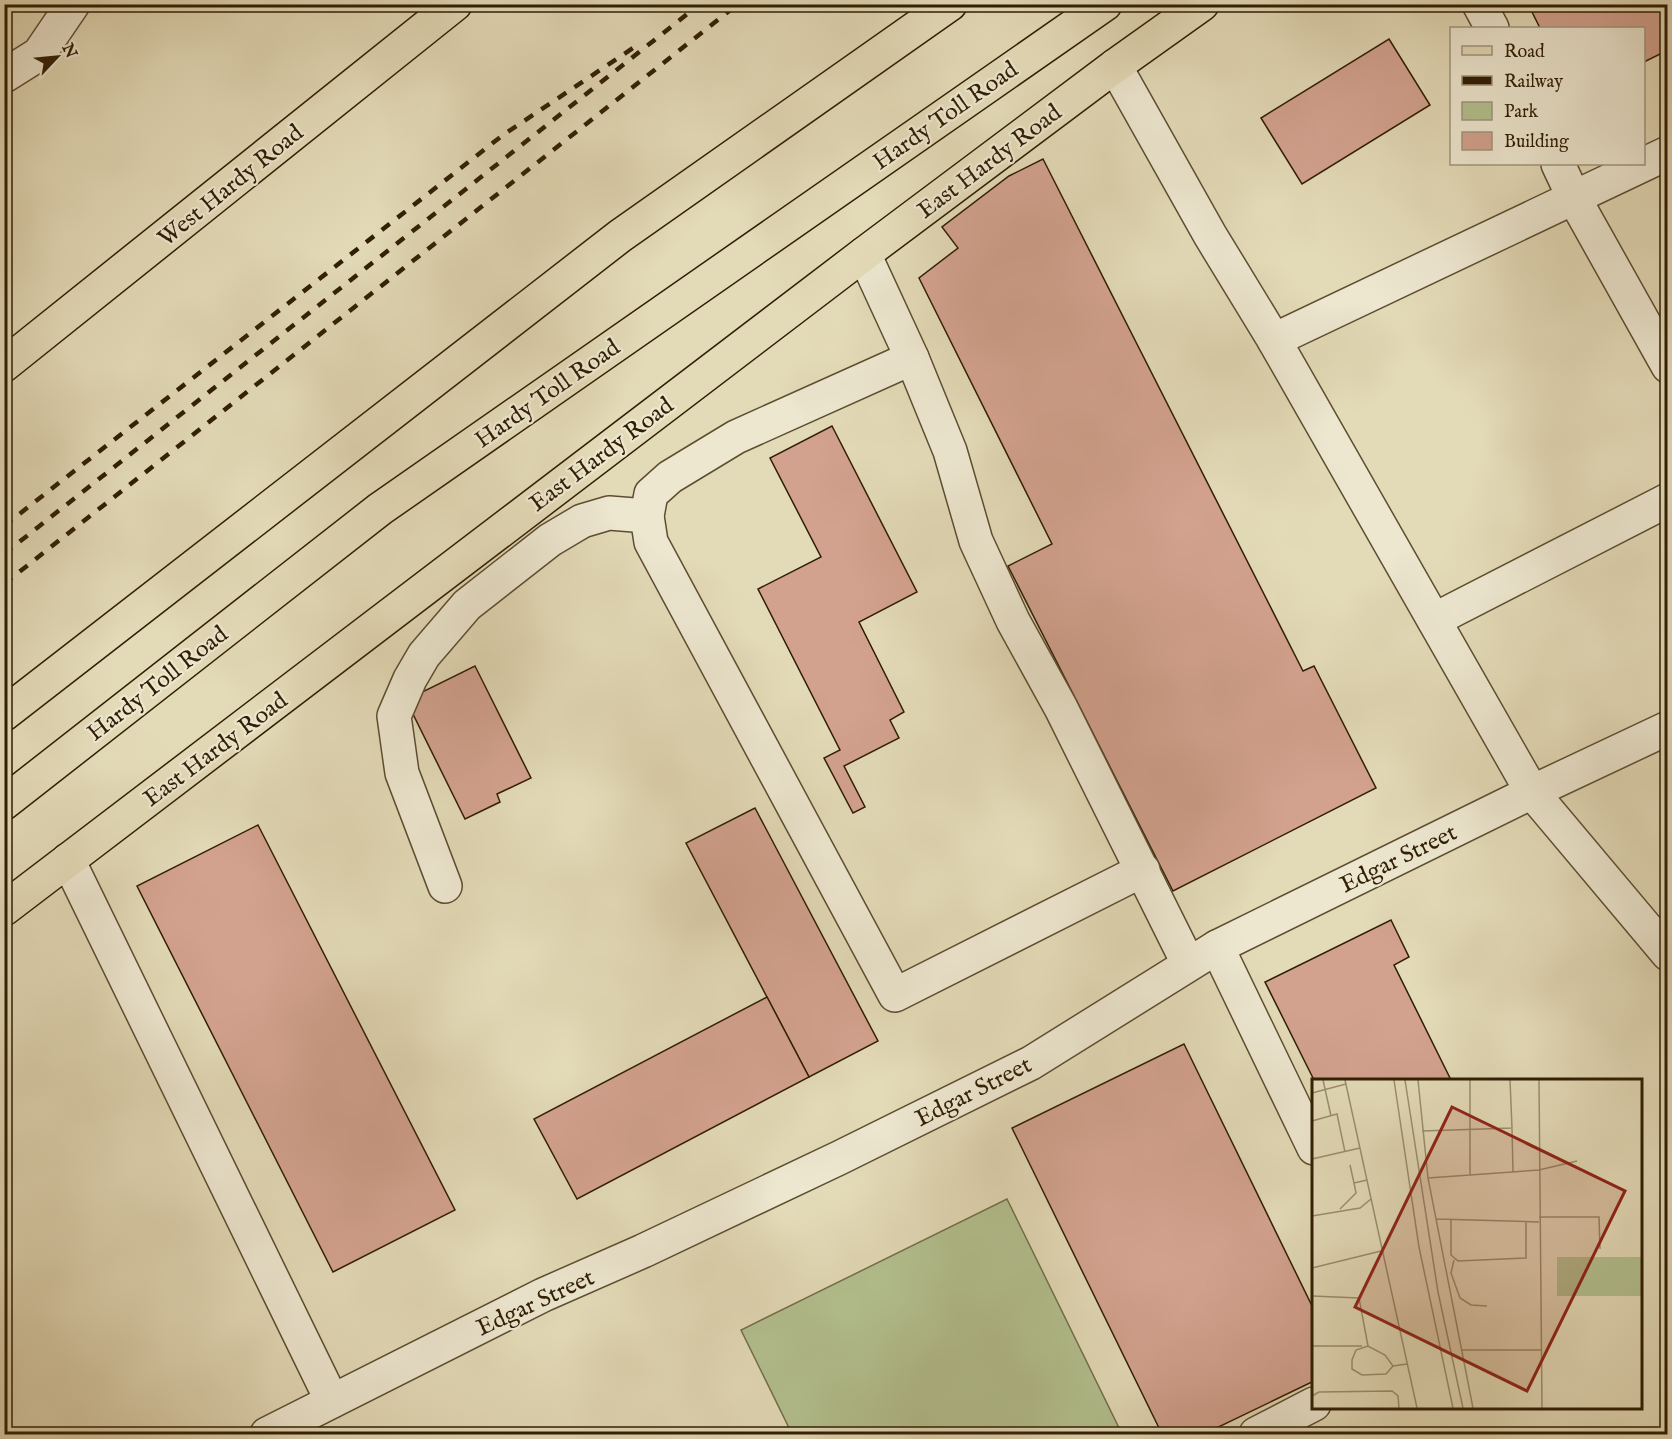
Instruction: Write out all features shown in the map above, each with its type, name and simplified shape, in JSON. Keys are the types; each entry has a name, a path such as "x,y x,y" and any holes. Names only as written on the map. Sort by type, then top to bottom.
{"main road":[{"name":"West Hardy Road","path":"4,364 455,4"},
{"path":"4,714 620,236 950,4"},
{"name":"Hardy Toll Road","path":"4,803 380,509 1105,4"},
{"name":"East Hardy Road","path":"4,909 864,254 1115,66 1202,4"}],"street":[{"path":"4,76 39,54 73,4"},
{"path":"1479,4 1491,27"},
{"path":"1115,66 1532,792 1668,954"},
{"path":"1645,164 1668,153"},
{"path":"1558,165 1574,198 1668,366"},
{"path":"1274,340 1643,165"},
{"path":"864,254 912,358 950,451 981,551 1013,621 1061,708 1188,963"},
{"path":"912,358 736,437 670,477 651,495 647,516 651,542 896,995 1143,870"},
{"path":"1434,620 1668,500"},
{"path":"445,886 402,773 394,716 410,679 424,655 467,605 550,540 582,521 609,513 647,516"},
{"name":"Edgar Street","path":"267,1434 543,1295 643,1251 808,1173 1031,1063 1217,947 1532,792 1668,728"},
{"path":"68,860 332,1401"},
{"path":"1217,947 1312,1144"},
{"path":"1256,1434 1312,1405"}],"green space":[{"path":"1007,1199 1122,1434 792,1434 741,1330"}],"building":[{"path":"1528,4 1668,4 1668,69 1660,54 1645,62 1645,27 1540,27"},
{"path":"1389,39 1430,105 1302,184 1261,118"},
{"path":"1043,159 1303,671 1314,666 1376,788 1173,891 1008,566 1052,544 919,278 958,248 942,227 1009,176"},
{"path":"832,426 917,592 859,622 904,712 890,720 899,738 844,766 865,807 853,813 824,758 840,750 758,589 821,557 770,458"},
{"path":"475,666 531,778 497,794 500,802 465,819 406,700"},
{"path":"755,808 878,1041 809,1077 686,843"},
{"path":"258,825 455,1210 333,1272 137,886"},
{"path":"1391,920 1409,957 1394,965 1451,1079 1314,1079 1265,982"},
{"path":"767,997 809,1077 577,1199 534,1119"},
{"path":"1184,1044 1312,1306 1312,1382 1204,1434 1162,1434 1012,1128"}],"railway":[{"path":"4,554 700,4"},
{"path":"4,584 738,4"},
{"path":"4,526 503,135 633,48"}]}
